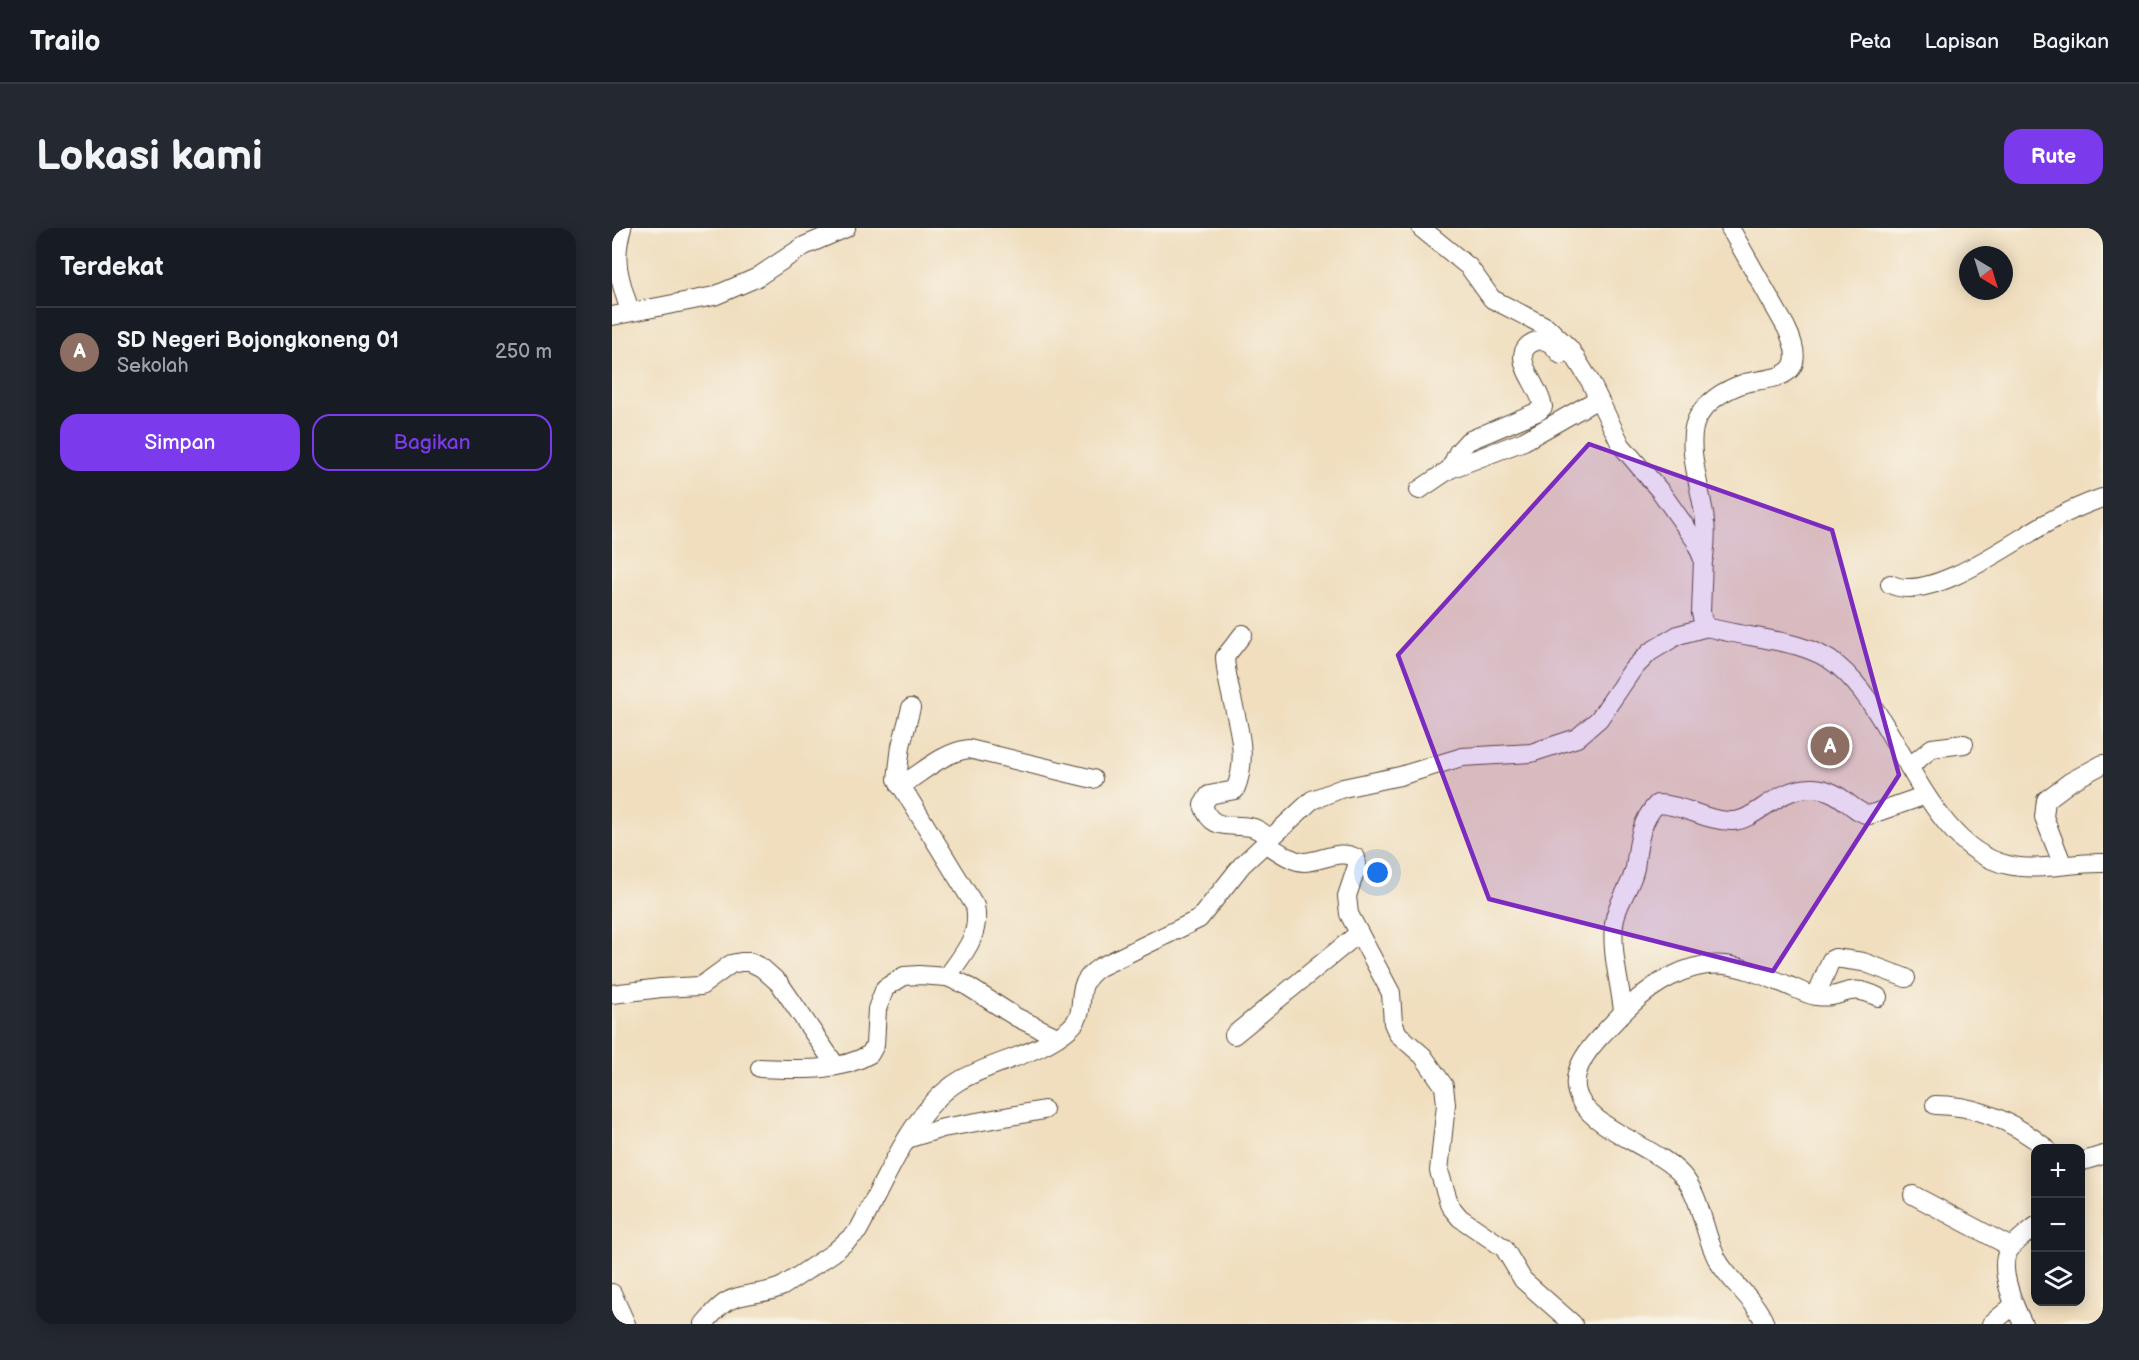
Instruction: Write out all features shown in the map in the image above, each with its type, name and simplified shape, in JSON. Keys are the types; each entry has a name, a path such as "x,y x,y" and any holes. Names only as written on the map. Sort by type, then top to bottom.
{"street":[{"path":"622,228 613,265 617,315 694,302 733,289 756,278 804,246 846,228"},
{"path":"1421,228 1469,267 1492,299 1547,327 1570,349 1587,374 1621,445 1681,518 1703,560"},
{"path":"1707,627 1702,621 1701,613 1703,560 1707,537 1693,427 1698,417 1721,394 1744,383 1783,374 1794,362 1793,342 1786,327 1730,228"},
{"path":"1450,469 1458,452 1468,441 1539,411 1543,406 1524,363 1524,352 1528,345 1538,340 1545,341 1551,344 1573,369 1587,374"},
{"path":"1419,490 1450,469 1524,441 1598,399"},
{"path":"1890,584 1908,590 1929,585 2005,549 2098,496"},
{"path":"704,1324 726,1302 741,1296 772,1292 794,1280 853,1236 907,1139 932,1104 959,1081 1058,1037 1074,1024 1079,1016 1083,983 1087,976 1100,967 1199,919 1242,865 1312,800 1323,794 1400,776 1462,757 1531,753 1577,738 1599,719 1633,669 1650,651 1678,635 1707,627 1794,646 1817,653 1839,666 1870,702 1926,795 1968,847 1979,854 2005,865 2024,868 2062,863 2103,863"},
{"path":"1243,634 1225,657 1242,744 1240,777 1235,790 1209,795 1203,806 1220,825 1254,827 1268,841 1302,862 1330,856 1354,856 1357,866 1347,905 1391,993 1393,1023 1398,1034 1423,1056 1444,1086 1446,1104 1439,1171 1450,1206 1460,1218 1504,1248 1510,1254 1523,1280 1573,1324"},
{"path":"911,708 896,772 900,786 975,906 978,922 972,941 947,977"},
{"path":"1909,767 1932,748 1964,744"},
{"path":"900,786 944,756 956,750 969,749 1094,779"},
{"path":"2062,863 2044,817 2046,800 2070,782 2103,764"},
{"path":"1623,1011 1617,974 1614,924 1617,910 1631,880 1642,829 1650,811 1657,804 1673,804 1734,821 1745,818 1780,795 1799,789 1814,788 1834,793 1869,815 1926,795"},
{"path":"1234,1035 1359,933"},
{"path":"1816,996 1831,960 1834,958 1863,962 1906,978"},
{"path":"612,994 701,986 731,964 750,962 772,974 836,1066"},
{"path":"1765,1324 1759,1310 1734,1283 1716,1257 1684,1177 1665,1160 1611,1130 1588,1111 1580,1100 1576,1088 1579,1067 1588,1050 1623,1011 1670,977 1692,967 1725,964 1747,968 1816,996 1834,996 1854,989 1878,997"},
{"path":"760,1068 818,1069 836,1066 866,1056 873,1050 877,1009 888,984 904,976 947,977 1058,1037"},
{"path":"1935,1105 1966,1107 2006,1120 2039,1144"},
{"path":"907,1139 952,1126 1044,1110"},
{"path":"2085,1160 2103,1155"},
{"path":"1913,1195 2011,1247"},
{"path":"2023,1324 2014,1305 2005,1264 2011,1247 2031,1230"},
{"path":"612,1293 626,1324"},
{"path":"1991,1324 2014,1305"}],"highlighted area":[{"path":"1589,444 1832,530 1899,775 1773,971 1489,899 1398,655"}],"place":[{"name":"SD Negeri Bojongkoneng 01","path":"1830,746"}]}
